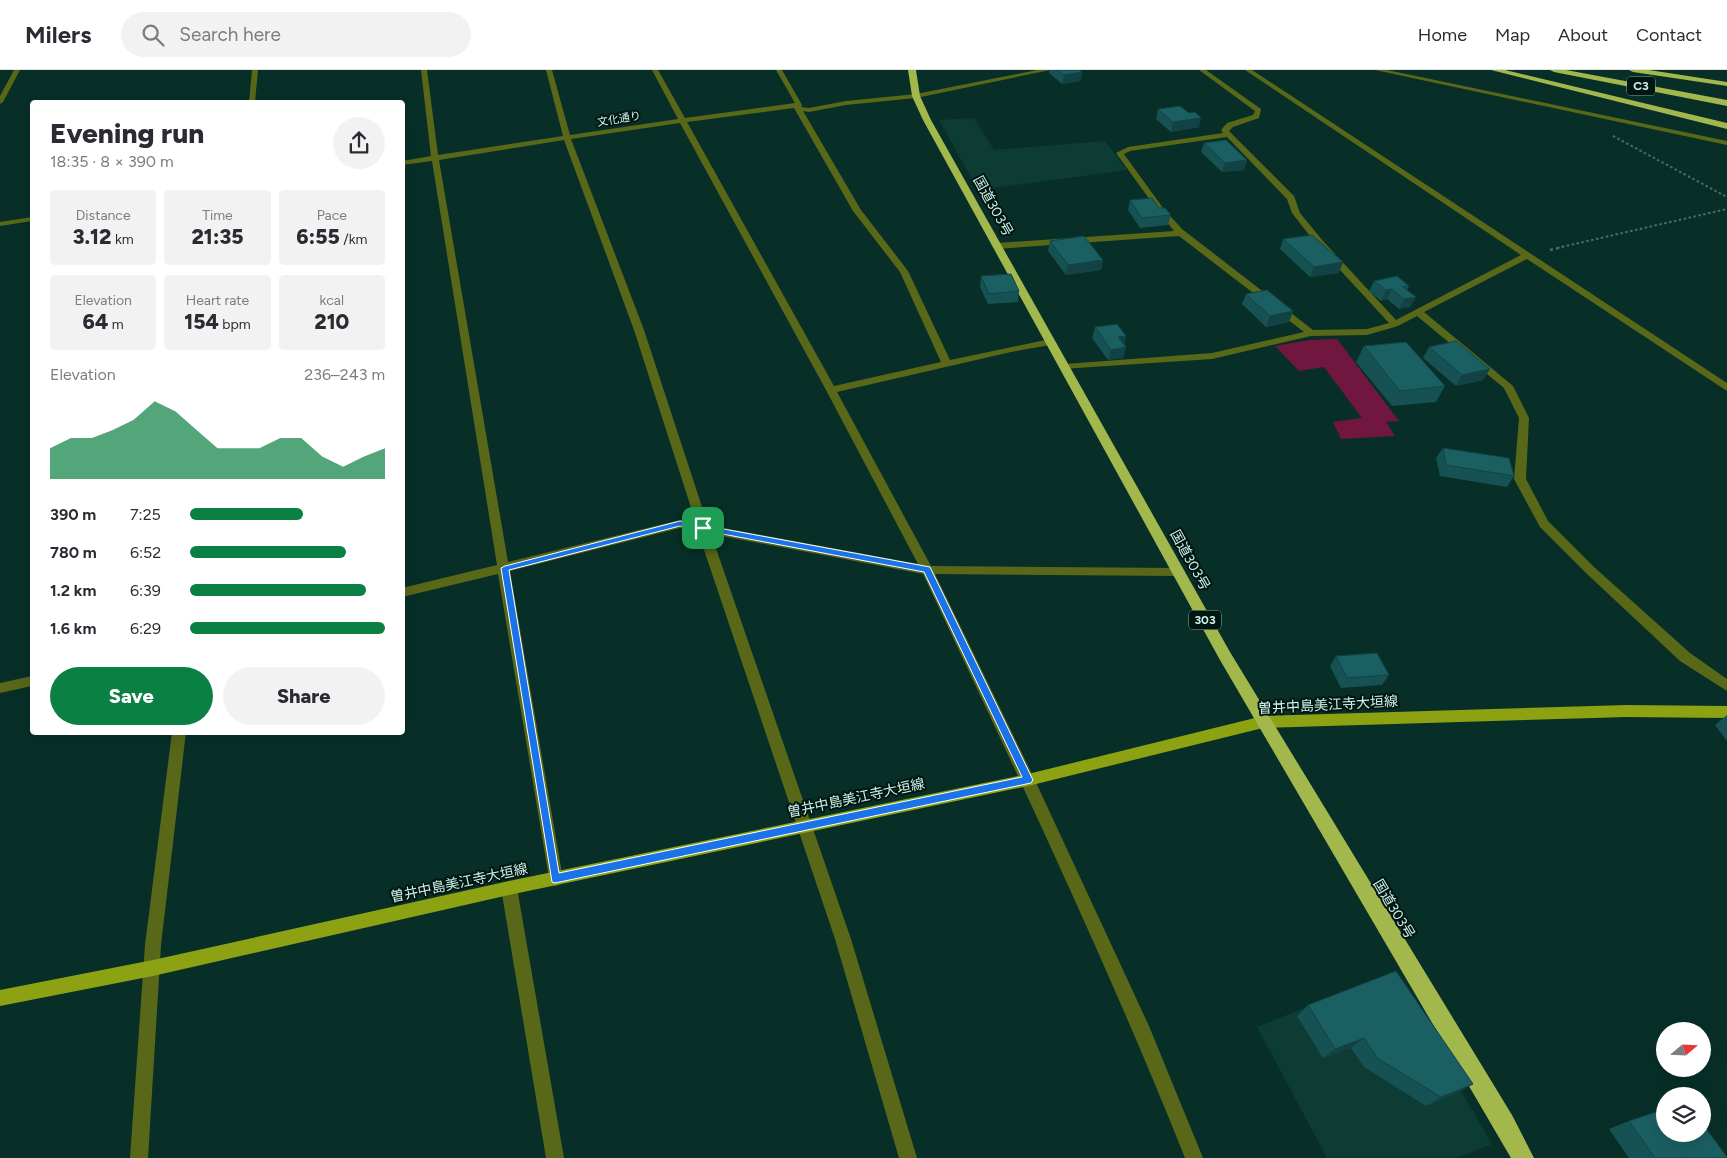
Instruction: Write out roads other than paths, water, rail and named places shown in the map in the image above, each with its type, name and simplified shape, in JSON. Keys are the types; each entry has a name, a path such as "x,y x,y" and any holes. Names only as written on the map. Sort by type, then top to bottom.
{"highway":[{"name":"国道303号","path":"912,70 916,96 926,120 1178,572 1263,722 1504,1122 1523,1158"},
{"path":"1495,70 1727,126"},
{"name":"C3","path":"1554,70 1727,103"},
{"name":"C3","path":"1602,70 1727,94"},
{"path":"1633,70 1727,84"}],"main road":[{"name":"曽井中島美江寺大垣線","path":"0,998 153,968 509,888 1028,780 1263,722 1627,711 1727,712"}],"street":[{"path":"0,102 17,70"},
{"path":"252,100 256,70"},
{"path":"424,70 435,158 505,568 555,879"},
{"path":"548,70 566,138 639,330 703,528 843,940 908,1158"},
{"path":"655,70 831,390 927,570 1028,780 1143,1032 1194,1158"},
{"name":"文化通り","path":"405,163 684,120 799,105 779,70"},
{"path":"947,364 904,271 857,211 798,108 808,110 846,103 916,96 1047,70"},
{"path":"1202,70 1259,110 1256,116 1230,125 1224,130 1292,198 1296,213 1338,264 1395,324"},
{"path":"1248,70 1727,388"},
{"path":"1378,70 1727,143"},
{"path":"1228,135 1128,149 1120,153 1165,214 1188,239 1267,296 1311,333"},
{"path":"0,224 30,219"},
{"path":"996,246 1182,233"},
{"path":"1065,367 1212,356 1311,333 1367,332 1395,324 1528,255"},
{"path":"1418,312 1508,386 1524,418 1520,479 1544,524 1590,570 1685,657 1727,686"},
{"path":"831,390 1050,342"},
{"path":"405,592 680,524 927,570 1178,572"},
{"path":"0,688 30,681"},
{"path":"138,1158 154,945 179,735"},
{"path":"509,888 556,1158"}]}
